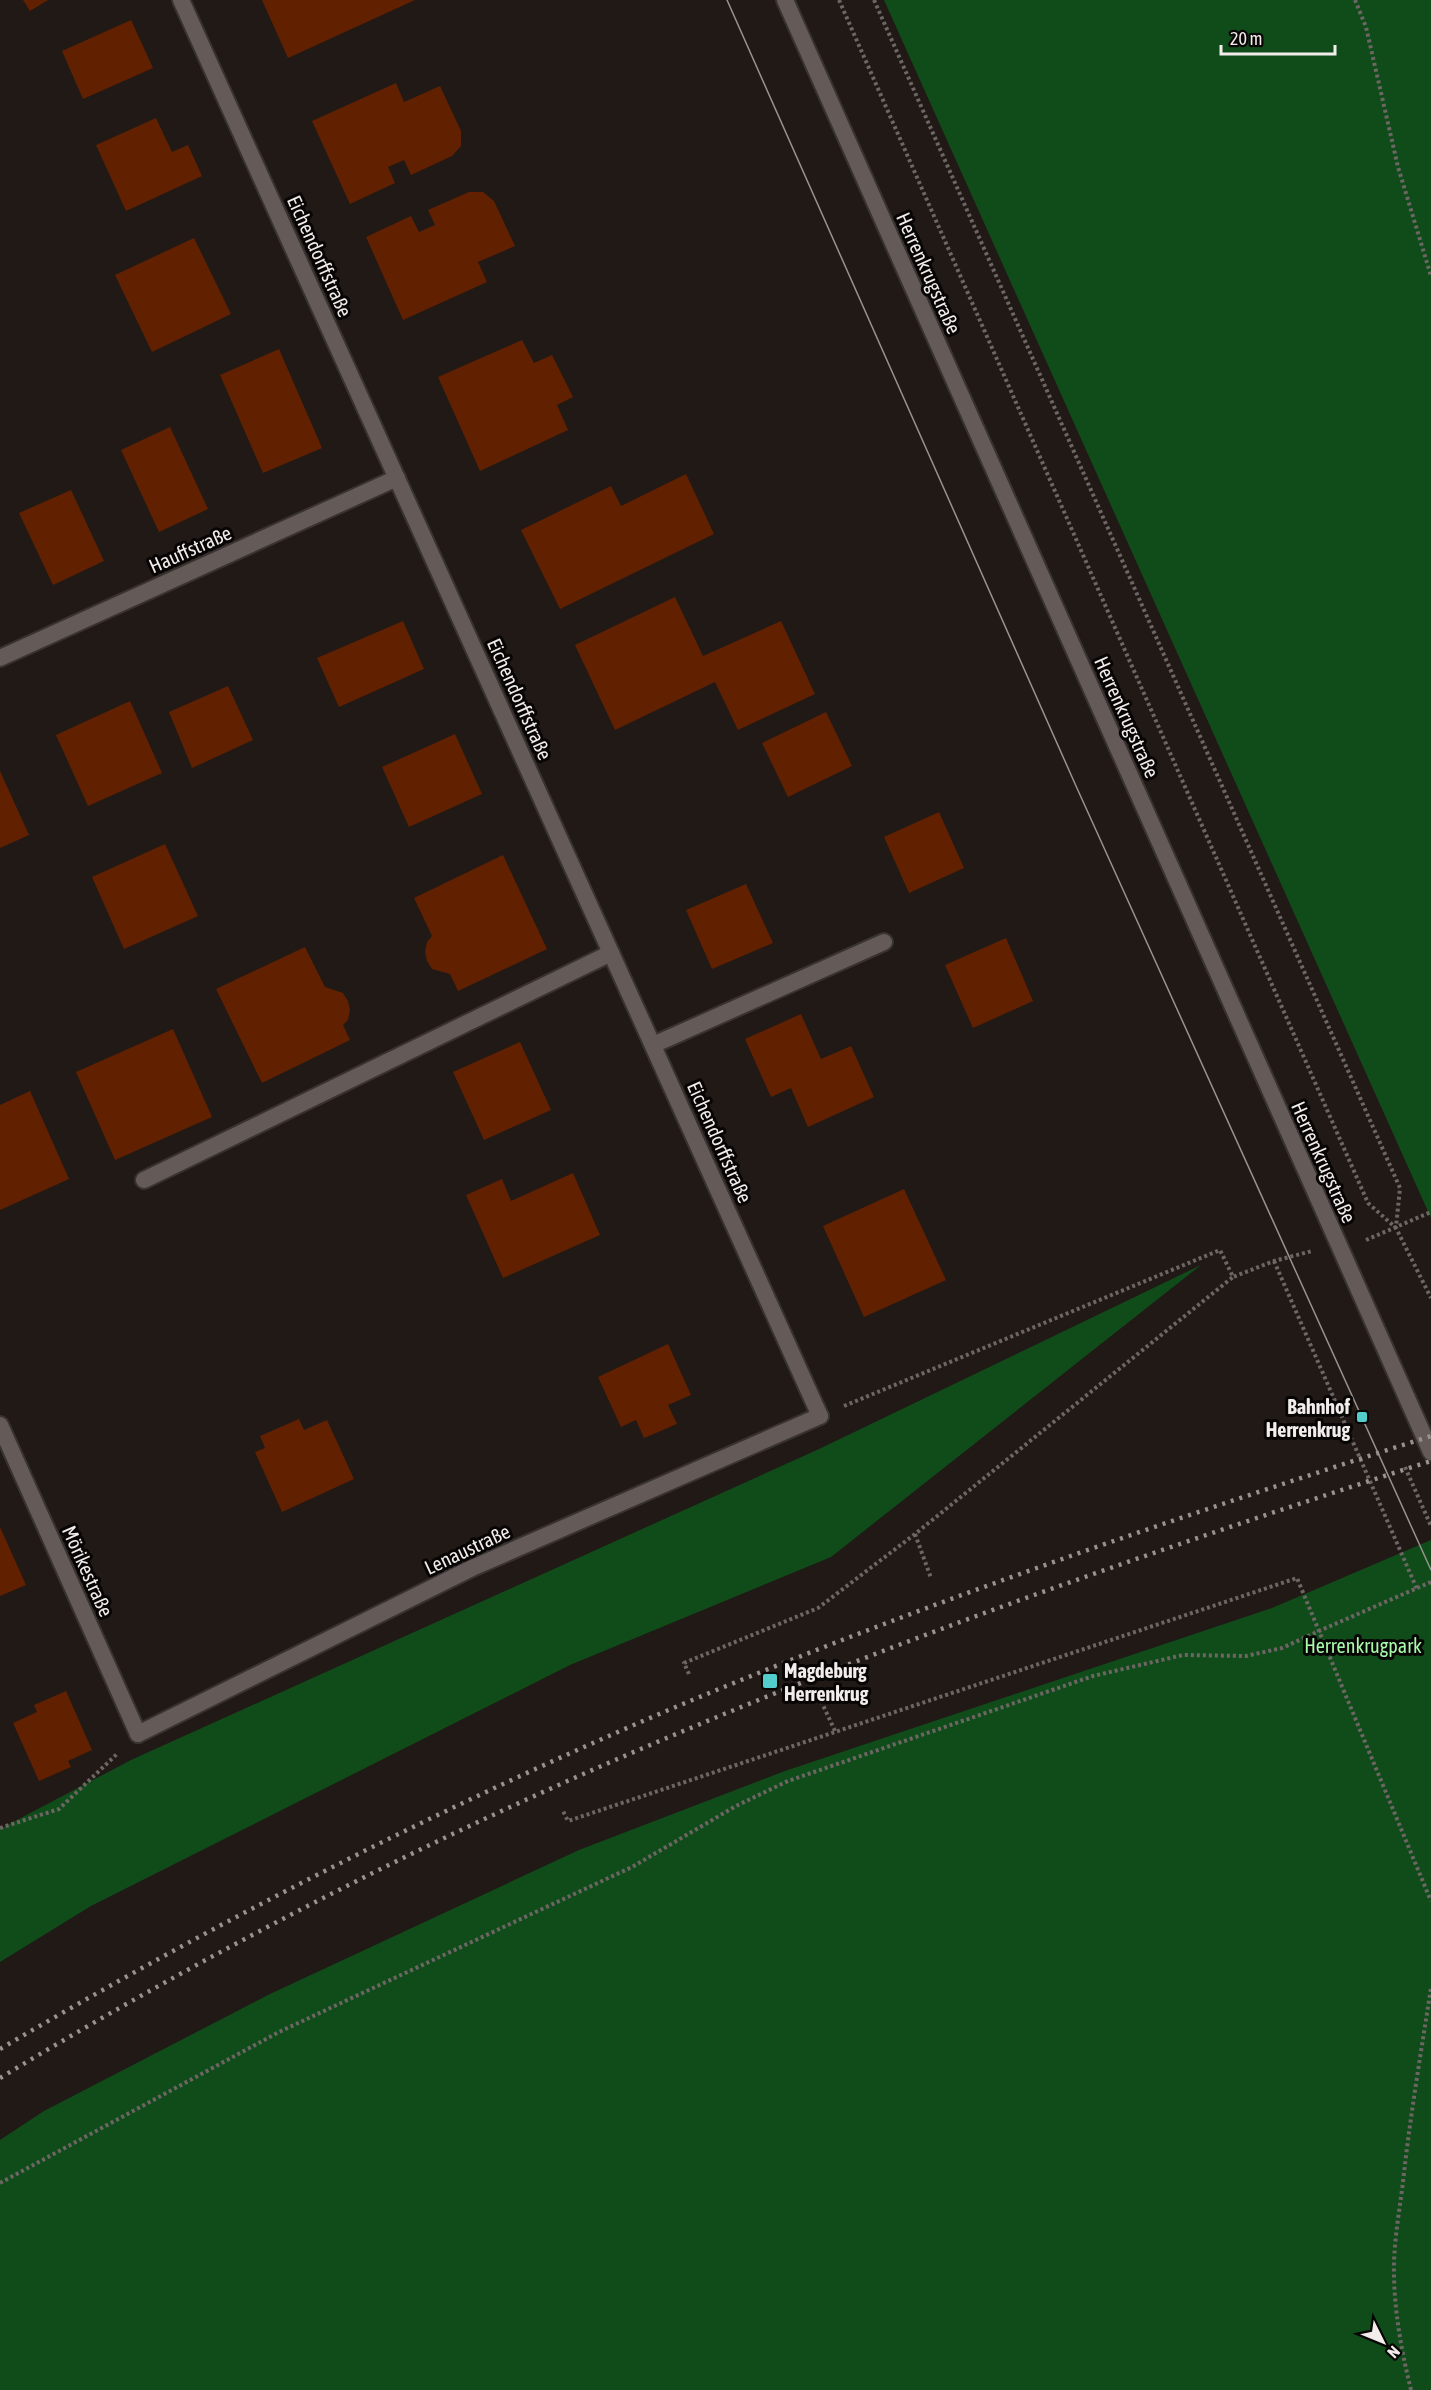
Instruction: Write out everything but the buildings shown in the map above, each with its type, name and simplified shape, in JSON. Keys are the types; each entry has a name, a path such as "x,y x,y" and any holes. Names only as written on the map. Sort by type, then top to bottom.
{"street":[{"name":"Eichendorffstraße","path":"181,0 820,1416"},
{"name":"Herrenkrugstraße","path":"785,0 1431,1452"},
{"name":"Hauffstraße","path":"0,658 397,478"},
{"path":"653,1045 884,942"},
{"path":"144,1180 611,953"},
{"name":"Lenaustraße","path":"138,1734 472,1568 820,1416"},
{"name":"Mörikestraße","path":"0,1425 138,1734"}],"path":[{"name":"Herrenkrugstraße","path":"839,0 1368,1203 1396,1228 1431,1298"},
{"path":"874,0 1400,1188 1396,1228"},
{"path":"1355,0 1366,27 1398,167 1431,276"},
{"path":"689,1674 684,1663 818,1608 915,1534 1233,1277 1274,1261 1309,1251 1341,1250 1431,1212"},
{"path":"820,1416 1220,1250 1233,1277"},
{"path":"1274,1261 1417,1589"},
{"path":"915,1534 931,1578"},
{"path":"564,1811 568,1821 1297,1578 1431,1901"},
{"path":"0,2183 279,2032 632,1867 736,1806 788,1781 1093,1676 1184,1655 1246,1656 1282,1648 1431,1582"},
{"path":"821,1701 836,1733"},
{"path":"0,1828 59,1809 138,1734"},
{"path":"1411,2390 1396,2315 1395,2249 1410,2124 1431,1988"}],"green space":[{"path":"884,0 1431,0 1431,1218"},
{"path":"1201,1265 831,1557 570,1665 91,1906 0,1962 0,1829 131,1760 817,1450"},
{"name":"Herrenkrugpark","path":"1431,1540 1431,2390 0,2390 0,2140 44,2111 270,1994 579,1850 785,1771 1272,1608"}],"tram line":[{"path":"727,0 1076,786 1431,1570"}],"railway":[{"path":"0,2049 165,1955 333,1867 504,1783 678,1706 957,1597 1146,1530 1431,1436"},
{"path":"0,2078 168,1981 340,1889 427,1846 604,1765 875,1654 1059,1586 1431,1461"}],"place":[{"name":"Bahnhof Herrenkrug","path":"1362,1417"},
{"name":"Magdeburg Herrenkrug","path":"770,1681"}]}
